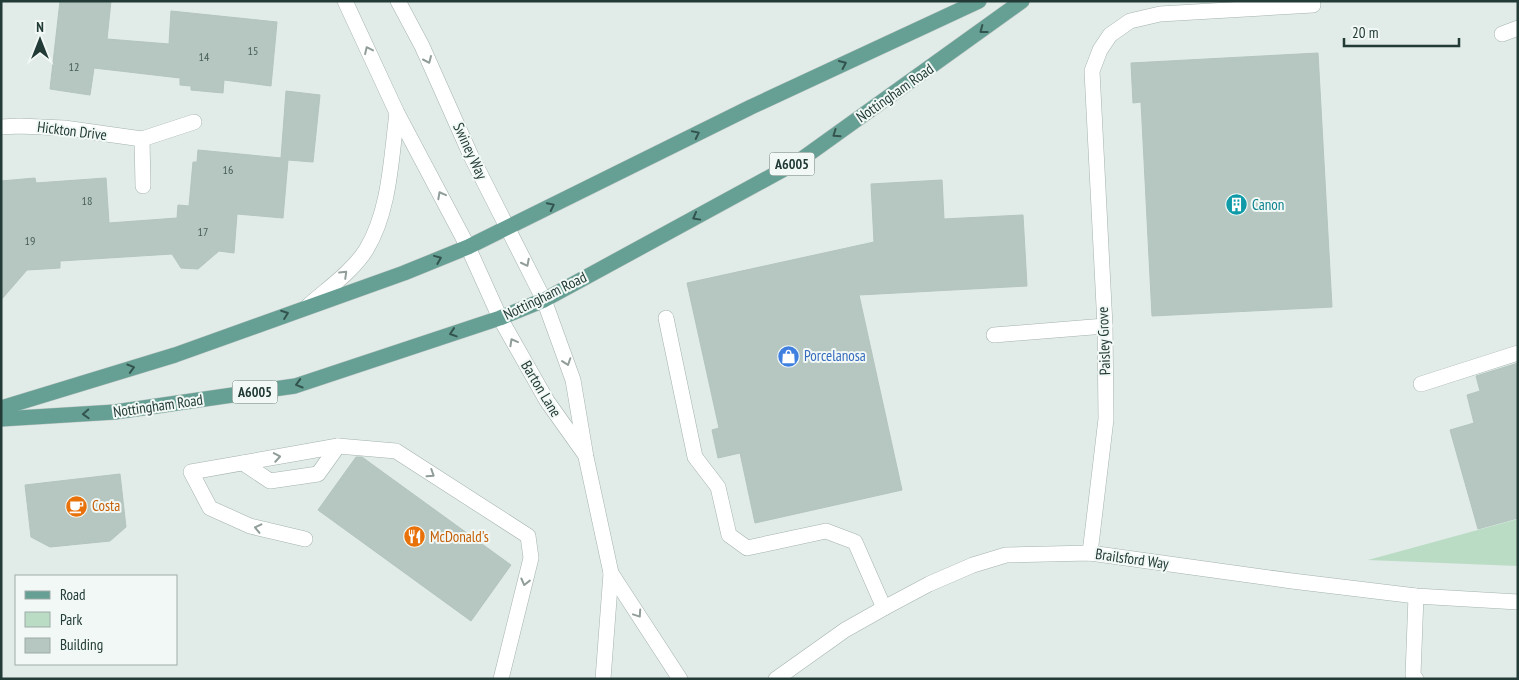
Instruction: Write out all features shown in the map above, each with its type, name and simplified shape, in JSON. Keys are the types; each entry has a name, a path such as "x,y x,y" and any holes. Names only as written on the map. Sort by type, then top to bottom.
{"main road":[{"path":"1,408 175,355 404,273 468,247 751,107 979,1"},
{"name":"Nottingham Road","path":"1,419 115,412 295,386 500,318 544,300 799,160 1022,1"}],"street":[{"path":"345,1 398,113 468,247 500,318"},
{"name":"Swiney Way","path":"398,1 544,300"},
{"name":"Paisley Grove","path":"1090,553 1106,419 1104,326 1092,71 1100,50 1110,35 1130,21 1160,14 1313,6"},
{"path":"1502,34 1518,28"},
{"path":"308,306 345,274 365,251 382,212 398,113"},
{"name":"Hickton Drive","path":"1,127 64,128 142,139 194,122"},
{"path":"142,139 143,186"},
{"name":"Barton Lane","path":"544,300 573,380 586,456 611,573 603,679"},
{"name":"Barton Lane","path":"500,318 547,401 586,456"},
{"path":"666,318 695,456 718,487 730,535 747,548 826,531 855,542 884,608"},
{"path":"994,335 1104,326"},
{"path":"1421,384 1518,353"},
{"path":"243,463 270,481 318,474 338,446"},
{"path":"305,538 250,526 210,508 191,472 338,446 396,451 528,536 531,558 501,678"},
{"name":"Brailsford Way","path":"776,679 845,630 884,608 929,584 1006,555 1090,553 1292,582 1416,596 1518,602"},
{"name":"Barton Lane","path":"611,573 680,679"},
{"path":"1416,596 1413,675 1416,679"}],"green space":[{"path":"1518,519 1518,566 1368,560"}],"building":[{"path":"60,1 111,1 107,39 169,44 171,11 277,22 271,86 224,80 223,93 191,90 191,86 180,85 180,78 94,68 90,95 50,89"},
{"name":"Canon","path":"1318,53 1332,307 1152,316 1141,102 1133,103 1131,63"},
{"path":"286,91 320,95 313,162 288,160 283,218 237,214 234,253 219,251 198,269 181,268 172,254 60,261 60,268 27,270 1,300 1,181 35,178 36,183 106,178 109,223 177,218 178,205 189,206 193,162 197,162 198,150 281,158"},
{"name":"Porcelanosa","path":"942,180 944,219 1023,215 1027,286 859,295 902,490 755,523 740,453 718,458 712,430 719,428 687,283 874,242 871,184"},
{"path":"1518,363 1518,518 1478,529 1450,430 1474,423 1467,395 1480,391 1476,376"},
{"name":"McDonald's","path":"356,457 362,457 511,565 471,621 318,510"},
{"name":"Costa","path":"120,474 126,527 110,541 50,547 31,537 25,485"}],"place":[{"name":"Canon","path":"1236,205"},
{"name":"Porcelanosa","path":"788,356"},
{"name":"Costa","path":"76,506"},
{"name":"McDonald's","path":"414,537"}]}
